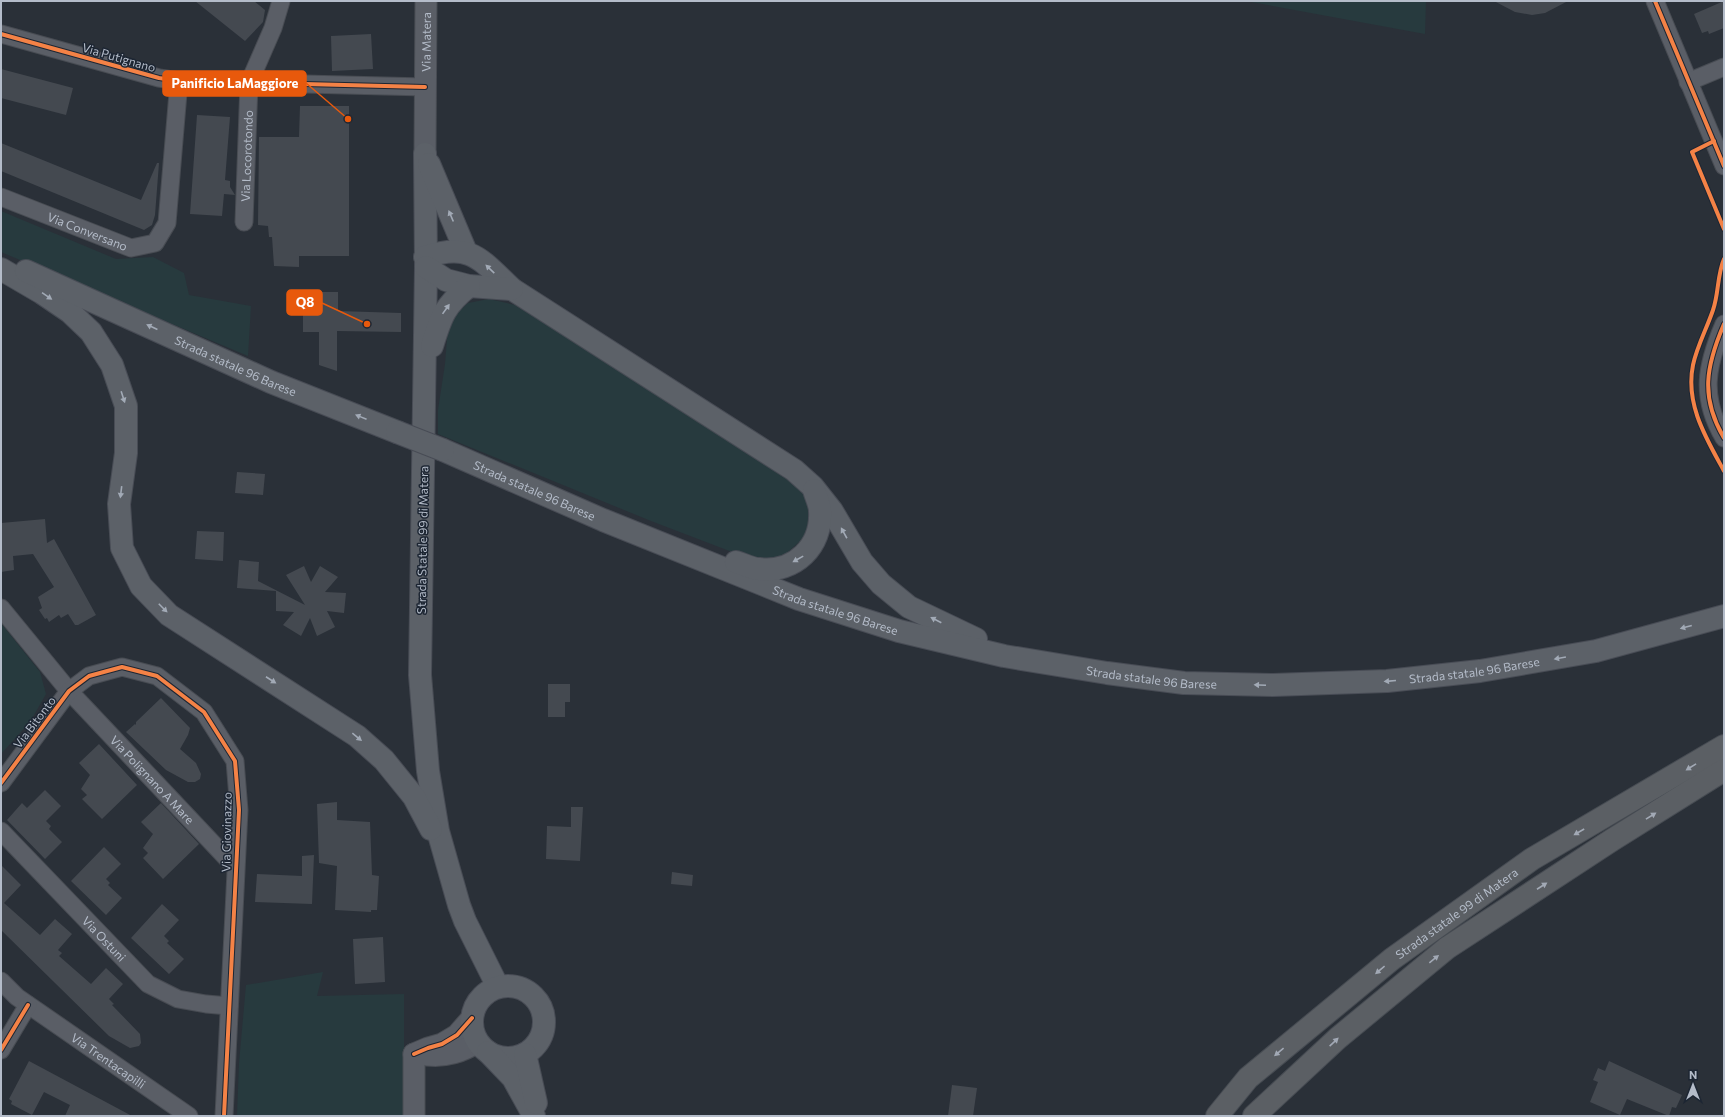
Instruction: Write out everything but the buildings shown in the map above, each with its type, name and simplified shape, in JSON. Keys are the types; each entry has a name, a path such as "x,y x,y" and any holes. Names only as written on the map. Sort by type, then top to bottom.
{"highway":[{"name":"Strada statale 99 di Matera","path":"1217,1116 1248,1078 1392,959 1532,859 1724,746"},
{"name":"Strada statale 99 di Matera","path":"1254,1116 1338,1038 1447,948 1612,840 1724,770"}],"main road":[{"path":"425,154 466,252"},
{"name":"Strada Statale 99 di Matera","path":"425,154 426,262 420,675 429,777 442,850 465,921 484,1001"},
{"path":"512,289 469,286 446,280 426,262 444,251 466,252 485,263 512,289 794,470 813,487 832,512 862,562 881,584 909,607 970,637 1107,673"},
{"name":"Strada statale 96 Barese","path":"1,262 40,276 271,382 443,450 603,520 799,599 899,631 1004,656 1107,673 1184,683 1251,685 1387,681 1480,671 1596,651 1724,616"},
{"path":"1,269 42,293 70,312 91,332 112,365 126,406 126,453 119,504 122,548 141,586 169,615 357,736 384,760 414,797 442,850"},
{"path":"424,372 441,316 454,298 469,286"},
{"path":"603,520 759,570 783,567 804,556 818,537 820,511 813,487"},
{"path":"483,1047 506,1058 525,1054 534,1047 541,1037 544,1026 541,1009 531,994 521,988 510,986 484,1001 472,1026 483,1047 513,1078 534,1116"},
{"path":"525,1054 539,1116"}],"street":[{"name":"Via Locorotondo","path":"244,222 249,84 273,28 281,1"},
{"name":"Via Matera","path":"425,154 426,1"},
{"path":"1655,1 1724,166"},
{"name":"Via Putignano","path":"1,34 159,78 180,81 249,84 425,87"},
{"path":"1688,82 1724,67"},
{"name":"Via Conversano","path":"1,197 131,248 155,242 167,224 180,81"},
{"path":"1724,324 1713,357 1707,384 1708,398 1712,414 1724,438"},
{"path":"1713,357 1724,342"},
{"name":"Via Bitonto","path":"1,608 69,691 1,783"},
{"name":"Via Giovinazzo","path":"69,691 89,676 122,667 157,676 204,712 235,761 239,810 224,1116"},
{"name":"Via Polignano A Mare","path":"69,691 235,868"},
{"name":"Via Ostuni","path":"1,831 148,984 178,999 229,1006"},
{"name":"Via Trentacapilli","path":"1,981 17,997 28,1005 189,1116"},
{"path":"414,1054 442,1044 457,1035 484,1001"},
{"path":"1,1050 28,1005"},
{"path":"414,1054 450,1055 483,1047"},
{"path":"414,1054 414,1116"}],"green space":[{"path":"1246,1 1426,1 1425,34"},
{"path":"1,211 116,259 153,257 184,273 189,295 251,306 248,356 1,252"},
{"path":"489,299 515,305 800,482 811,499 807,535 780,559 753,560 651,521 438,434 438,410 445,364 448,327 457,313 468,303"},
{"path":"1,623 40,672 46,694 30,722 1,754"},
{"path":"323,972 317,996 404,994 404,1116 237,1116 239,1063 246,985"}],"cycle path":[{"path":"1655,1 1724,166"},
{"path":"1,34 159,78 179,81 425,87"},
{"path":"1714,141 1692,152 1724,229"},
{"path":"1724,259 1720,271 1715,304 1695,358 1691,379 1692,393 1699,420 1710,446 1724,471"},
{"path":"1724,324 1713,354 1708,381 1711,409 1724,438"},
{"path":"1,783 69,691 89,676 122,667 157,676 204,712 235,761 239,810 224,1116"},
{"path":"1,1050 28,1005"},
{"path":"414,1054 442,1044 457,1035 472,1018"}],"place":[{"name":"Panificio LaMaggiore","path":"348,119"},
{"name":"Q8","path":"367,324"}]}
